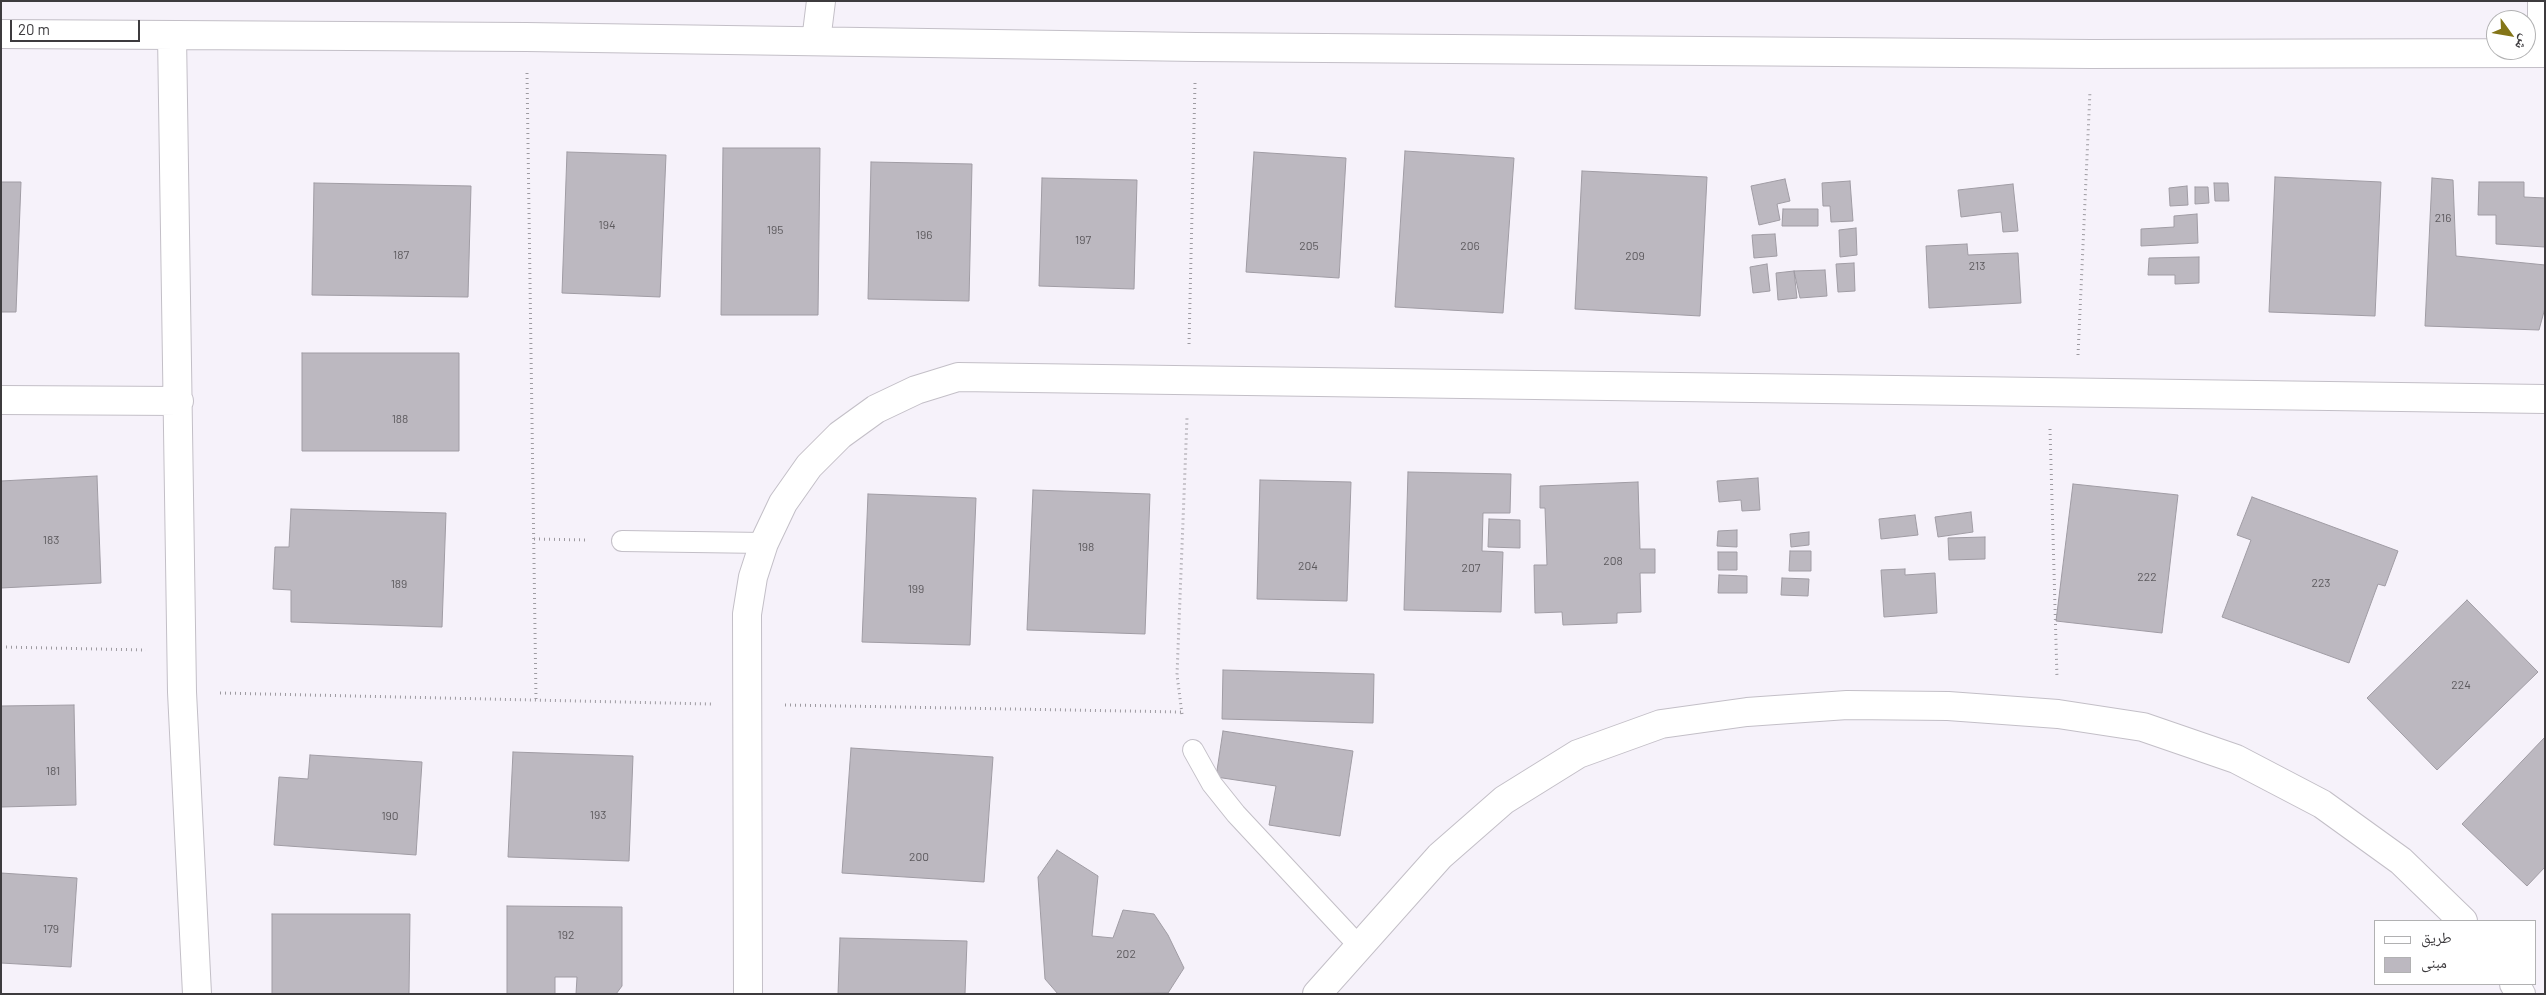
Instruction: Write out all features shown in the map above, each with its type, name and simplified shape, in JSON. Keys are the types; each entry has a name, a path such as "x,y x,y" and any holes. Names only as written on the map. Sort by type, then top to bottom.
{"street":[{"path":"816,42 820,1"},
{"path":"1,34 526,37 1206,48 2091,54 2543,53 2542,1"},
{"path":"172,35 182,692 197,994"},
{"path":"748,994 747,614 753,577 764,542 788,495 809,466 840,435 876,409 916,390 958,377 2049,394 2545,399"},
{"path":"1,400 179,401"},
{"path":"1316,994 1440,856 1504,800 1578,754 1660,724 1747,712 1847,705 1948,706 2058,714 2143,727 2236,759 2322,804 2401,861 2462,920"}],"lane":[{"path":"622,541 764,542"},
{"path":"1193,750 1212,784 1236,814 1359,946"}],"path":[{"path":"526,37 536,700"},
{"path":"2076,393 2091,54"},
{"path":"2049,394 2058,714"},
{"path":"534,539 622,541"},
{"path":"1,647 181,651"},
{"path":"182,692 1182,712"}],"building":[{"path":"723,148 820,148 818,315 721,315"},
{"path":"1405,151 1514,158 1503,313 1395,307"},
{"path":"567,152 666,155 660,297 562,293"},
{"path":"1254,152 1346,158 1339,278 1246,272"},
{"path":"871,162 972,164 969,301 868,299"},
{"path":"1582,171 1707,177 1700,316 1575,309"},
{"path":"2275,177 2381,182 2375,316 2269,312"},
{"path":"1042,178 1137,180 1134,289 1039,286"},
{"path":"2432,178 2453,180 2456,256 2545,265 2545,308 2539,330 2425,326"},
{"path":"1785,179 1790,201 1777,204 1780,220 1759,225 1751,186"},
{"path":"1850,181 1853,221 1831,222 1830,206 1823,206 1822,183"},
{"path":"1,182 21,182 16,312 1,312"},
{"path":"2479,182 2524,182 2524,197 2545,198 2545,247 2496,244 2496,215 2478,215"},
{"path":"314,183 471,186 468,297 312,295"},
{"path":"2214,183 2228,183 2229,201 2215,201"},
{"path":"2013,184 2018,231 2003,232 2001,212 1961,217 1958,190"},
{"path":"2187,186 2188,205 2170,206 2169,188"},
{"path":"2195,187 2208,187 2209,203 2195,204"},
{"path":"1783,209 1818,209 1818,226 1782,226"},
{"path":"2197,214 2198,243 2141,246 2141,229 2174,227 2174,216"},
{"path":"1856,228 1857,255 1840,257 1839,230"},
{"path":"1775,234 1777,256 1754,258 1752,235"},
{"path":"1967,244 1968,255 2018,253 2021,303 1929,308 1926,246"},
{"path":"2199,257 2199,283 2175,284 2175,275 2148,275 2149,258"},
{"path":"1854,263 1855,291 1838,292 1836,264"},
{"path":"1767,264 1770,291 1753,293 1750,267"},
{"path":"1825,270 1827,296 1800,298 1794,271"},
{"path":"1794,271 1797,298 1778,300 1776,273"},
{"path":"302,353 459,353 459,451 302,451"},
{"path":"1408,472 1511,474 1510,513 1483,513 1482,551 1503,552 1501,612 1404,610"},
{"path":"97,476 101,583 1,588 1,481"},
{"path":"1758,478 1760,510 1742,511 1741,500 1719,502 1717,481"},
{"path":"1260,480 1351,482 1347,601 1257,599"},
{"path":"1638,482 1640,549 1655,549 1655,573 1640,573 1641,612 1617,613 1617,623 1563,625 1562,612 1535,613 1534,565 1547,565 1545,508 1540,508 1540,486"},
{"path":"2073,484 2178,495 2162,633 2056,621"},
{"path":"1033,490 1150,494 1145,634 1027,630"},
{"path":"868,494 976,498 970,645 862,642"},
{"path":"2252,497 2398,551 2385,586 2378,584 2349,663 2222,617 2251,540 2237,535"},
{"path":"291,509 446,513 442,627 291,622 291,590 273,589 275,547 289,547"},
{"path":"1971,512 1973,532 1938,537 1935,517"},
{"path":"1915,515 1918,535 1881,539 1879,519"},
{"path":"1489,519 1520,520 1520,548 1488,547"},
{"path":"1737,530 1737,547 1717,546 1718,531"},
{"path":"1809,532 1809,545 1791,547 1790,534"},
{"path":"1985,537 1985,559 1949,560 1948,538"},
{"path":"1790,551 1811,551 1811,571 1789,571"},
{"path":"1718,552 1737,552 1737,570 1718,570"},
{"path":"1905,569 1905,575 1935,573 1937,613 1884,617 1881,570"},
{"path":"1719,575 1747,576 1747,593 1718,593"},
{"path":"1782,578 1809,579 1808,596 1781,595"},
{"path":"2467,600 2538,672 2437,770 2367,698"},
{"path":"1223,670 1374,674 1373,723 1222,719"},
{"path":"74,705 76,805 1,807 1,706"},
{"path":"1223,731 1353,751 1340,836 1269,825 1276,786 1216,777"},
{"path":"2545,737 2545,867 2527,886 2462,824"},
{"path":"851,748 993,757 984,882 842,873"},
{"path":"513,752 633,756 629,861 508,857"},
{"path":"310,755 422,762 416,855 274,845 279,777 308,779"},
{"path":"1057,850 1098,876 1092,936 1113,938 1123,910 1154,914 1168,935 1184,968 1168,993 1058,994 1045,979 1038,877"},
{"path":"1,873 77,878 71,967 1,963"},
{"path":"507,906 622,907 622,986 616,994 576,994 577,977 555,977 555,994 507,994"},
{"path":"272,914 410,914 409,994 272,994"},
{"path":"840,938 967,941 965,994 838,994"}]}
